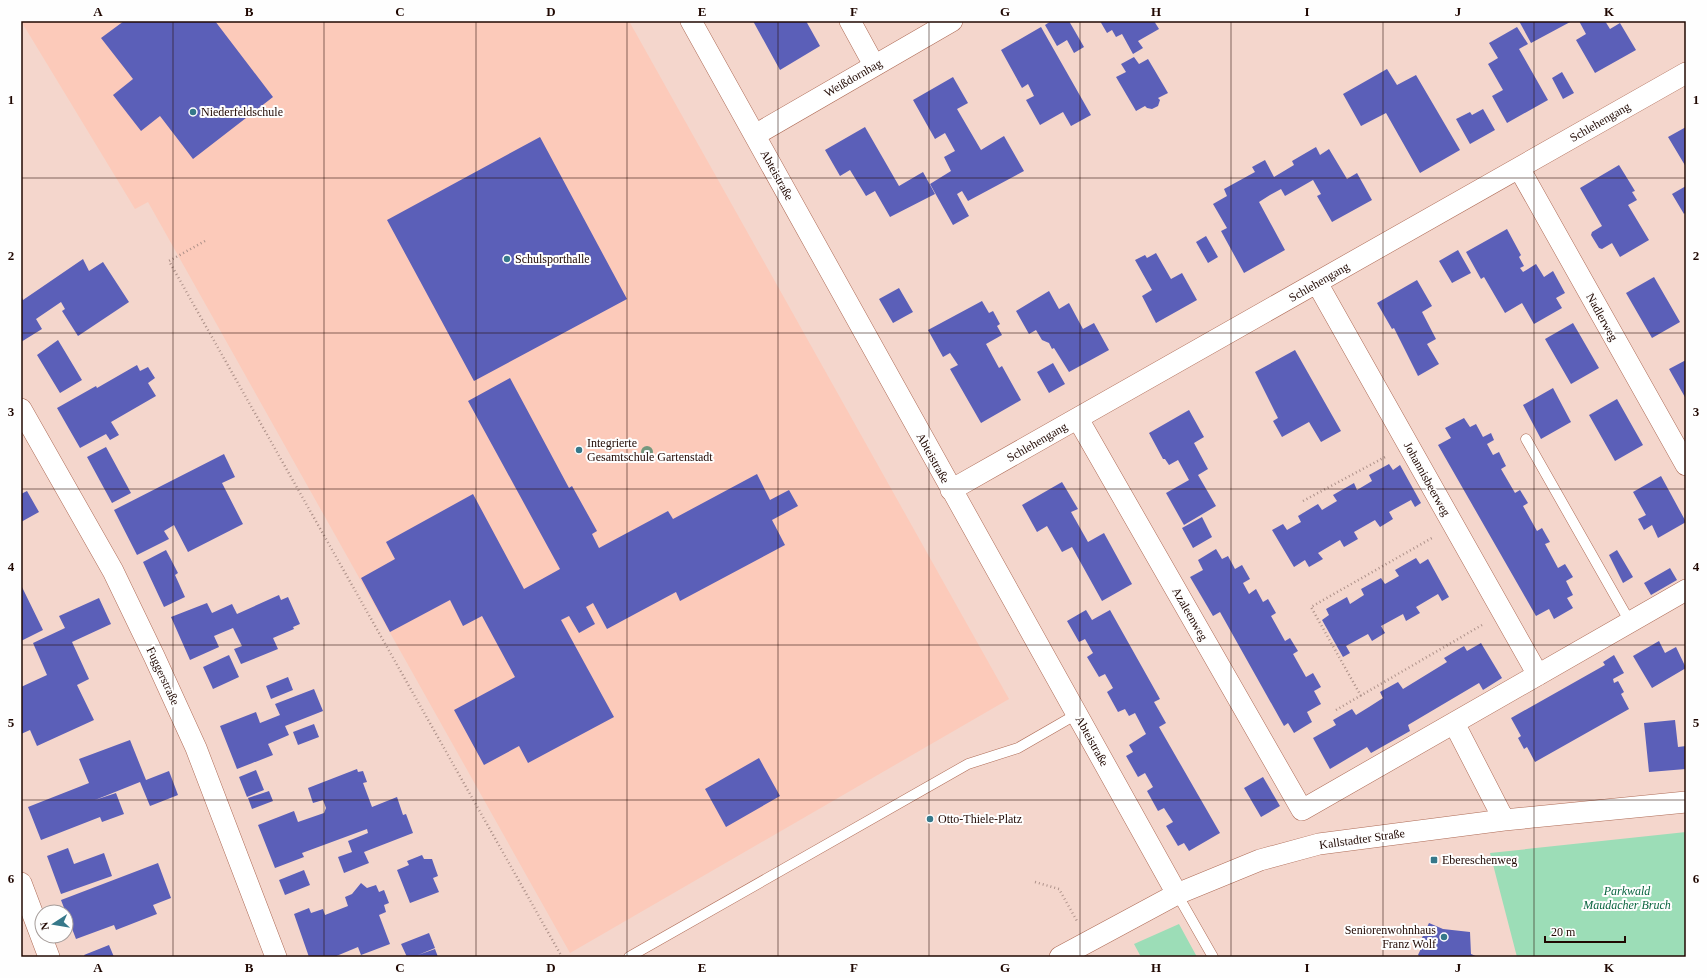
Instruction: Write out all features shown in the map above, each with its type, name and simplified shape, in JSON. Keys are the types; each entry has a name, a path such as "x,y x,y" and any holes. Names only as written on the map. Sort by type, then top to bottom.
{"street":[{"name":"Abteistraße","path":"691,21 1177,894"},
{"path":"850,21 874,65"},
{"name":"Weißdornhag","path":"755,135 952,21"},
{"name":"Schlehengang","path":"951,490 1686,73"},
{"name":"Nadlerweg","path":"1519,168 1686,465"},
{"name":"Johannisbeerweg","path":"1317,283 1538,675"},
{"name":"Fuggerstraße","path":"21,409 113,570 154,656 196,748 276,957"},
{"name":"Azaleenweg","path":"1078,419 1302,810 1454,723"},
{"path":"1504,820 1454,723 1686,590"},
{"name":"Kallstadter Straße","path":"1060,957 1177,894 1260,860 1319,844 1504,820 1686,802"},
{"path":"21,883 49,957"}],"lane":[{"path":"1526,439 1630,622"},
{"path":"629,957 968,764 1018,748 1077,714"},
{"path":"1177,894 1213,957"}],"path":[{"path":"205,241 169,261 562,957"},
{"path":"1303,501 1408,445"},
{"path":"1361,696 1311,608 1454,526"},
{"path":"1336,710 1503,613"},
{"path":"1035,882 1059,890 1088,941"}],"shaded area":[{"name":"Integrierte Gesamtschule Gartenstadt","path":"21,21 629,21 1009,699 570,953 148,202 135,209"}],"green space":[{"name":"Parkwald Maudacher Bruch","path":"1686,832 1686,957 1517,957 1490,853"},
{"path":"1179,924 1197,957 1141,957 1134,944"}],"building":[{"path":"124,21 215,21 273,97 193,159 160,116 141,131 113,95 133,79 101,38"},
{"path":"753,21 806,21 820,46 780,70"},
{"path":"1051,21 1069,21 1084,47 1074,53 1067,40 1057,46 1045,25"},
{"path":"1100,21 1154,21 1159,29 1138,41 1143,48 1133,54 1122,34 1116,37 1112,30 1107,33"},
{"path":"1519,21 1572,21 1531,43"},
{"path":"1579,21 1605,21 1610,29 1620,23 1636,50 1595,73 1576,40 1586,34"},
{"path":"1041,27 1091,115 1071,126 1063,112 1040,125 1026,100 1034,96 1028,84 1022,88 1001,50"},
{"path":"1517,27 1528,44 1519,49 1548,100 1507,123 1492,96 1503,90 1488,64 1498,58 1489,43"},
{"path":"1134,57 1139,64 1148,59 1168,93 1158,98 1160,100 1158,106 1152,109 1145,106 1136,111 1116,77 1126,72 1121,64"},
{"path":"1387,69 1397,85 1416,75 1460,150 1420,173 1386,113 1361,126 1343,94"},
{"path":"1562,72 1574,93 1563,99 1552,78"},
{"path":"953,77 968,103 957,109 981,150 1004,136 1024,171 968,201 962,191 957,194 969,216 953,225 930,184 951,171 944,157 955,151 945,133 935,139 913,100"},
{"path":"1483,109 1495,130 1470,144 1456,119 1470,112 1472,115"},
{"path":"865,127 899,186 923,172 935,194 890,217 875,191 866,196 850,170 840,176 825,150"},
{"path":"1686,127 1686,167 1668,137"},
{"name":"Schulsporthalle","path":"540,137 627,299 474,381 387,220"},
{"path":"1316,147 1320,155 1329,149 1347,179 1357,173 1372,200 1332,222 1317,196 1321,194 1313,180 1285,196 1281,189 1270,195 1259,202 1285,250 1244,273 1221,231 1227,228 1213,204 1227,196 1224,189 1255,172 1252,167 1265,160 1274,177 1294,165 1292,161"},
{"path":"1619,165 1635,191 1632,192 1637,200 1628,205 1649,240 1620,257 1612,243 1602,249 1599,248 1591,235 1592,232 1602,226 1580,188"},
{"path":"1686,186 1686,212 1684,214 1672,194"},
{"path":"1507,229 1521,255 1519,257 1524,266 1520,268 1523,272 1536,264 1544,277 1553,271 1565,293 1556,298 1562,308 1534,324 1522,303 1505,313 1484,277 1481,279 1466,252"},
{"path":"1206,236 1218,257 1208,263 1196,242"},
{"path":"1458,250 1471,273 1452,283 1439,261"},
{"path":"1156,253 1171,279 1182,273 1197,300 1156,323 1142,296 1152,290 1135,260 1145,255 1147,258"},
{"path":"83,259 89,271 103,262 129,302 78,336 62,311 65,309 61,302 36,319 42,329 21,342 21,296 23,300"},
{"path":"1654,277 1680,322 1652,338 1626,293"},
{"path":"1417,280 1432,306 1422,312 1436,339 1427,344 1439,364 1418,376 1394,328 1392,329 1377,303"},
{"path":"899,288 913,312 893,323 879,299"},
{"path":"1049,291 1059,309 1069,303 1083,329 1094,323 1109,350 1069,372 1054,348 1052,349 1049,343 1042,340 1036,330 1029,334 1016,311"},
{"path":"982,301 989,313 993,311 1000,324 997,326 1002,335 986,344 999,368 1002,366 1021,400 981,423 950,369 958,365 950,353 943,357 928,330"},
{"path":"1573,323 1599,368 1571,384 1545,339"},
{"path":"58,340 82,380 60,393 37,355"},
{"path":"1295,350 1341,431 1321,442 1309,422 1282,437 1273,421 1278,418 1255,372"},
{"path":"1686,360 1686,399 1669,369"},
{"path":"1053,363 1065,384 1049,393 1037,372"},
{"path":"137,365 140,371 148,367 155,378 148,383 156,396 111,422 119,435 110,440 106,434 80,448 57,408 96,386 97,388"},
{"path":"510,378 569,488 572,486 597,531 592,534 599,548 668,511 673,519 757,474 770,500 789,490 798,506 772,520 785,545 680,601 676,592 607,629 593,603 586,607 595,624 579,633 569,616 561,620 614,717 528,763 519,746 484,765 454,710 515,677 482,616 463,626 450,600 390,632 361,578 395,559 386,542 473,494 524,589 560,569 468,401"},
{"path":"1553,388 1571,422 1541,439 1523,405"},
{"path":"1617,399 1643,445 1615,461 1589,415"},
{"path":"1189,410 1204,437 1194,443 1208,469 1198,475 1216,506 1184,525 1166,493 1189,480 1178,460 1169,465 1165,459 1163,459 1149,433"},
{"path":"1464,418 1470,427 1476,424 1483,437 1491,433 1494,440 1487,444 1493,455 1499,452 1506,466 1501,469 1515,493 1520,490 1528,503 1523,506 1537,531 1542,528 1550,542 1545,544 1558,568 1565,564 1573,577 1566,581 1573,595 1567,598 1573,608 1554,619 1549,609 1536,616 1438,445 1451,438 1445,428"},
{"path":"106,447 131,493 112,503 87,457"},
{"path":"224,454 235,477 222,483 243,524 188,552 174,525 164,531 169,539 137,555 114,510"},
{"path":"1389,464 1393,470 1400,465 1421,503 1415,507 1411,500 1389,512 1393,519 1380,527 1375,520 1354,532 1358,539 1344,547 1340,540 1318,553 1323,559 1309,567 1305,560 1294,567 1272,530 1283,524 1287,530 1301,522 1298,516 1318,504 1322,510 1337,501 1333,495 1354,483 1357,490 1372,481 1369,475"},
{"path":"1661,476 1686,522 1658,538 1652,525 1644,530 1638,519 1646,515 1633,492"},
{"path":"1062,482 1078,509 1071,512 1088,542 1104,533 1132,584 1102,601 1072,547 1062,552 1047,526 1037,532 1022,505"},
{"path":"27,491 39,512 21,522 21,494"},
{"path":"1202,517 1212,537 1193,548 1182,528"},
{"path":"1216,549 1222,559 1228,556 1235,569 1242,565 1250,579 1243,583 1249,594 1256,589 1263,602 1268,599 1276,613 1271,616 1285,641 1290,638 1298,651 1293,654 1306,677 1313,673 1321,687 1314,691 1321,704 1307,712 1312,722 1294,733 1288,723 1284,726 1220,612 1213,616 1190,577 1203,570 1198,560"},
{"path":"166,550 178,573 175,575 185,597 164,607 143,562"},
{"path":"1617,550 1633,577 1623,583 1609,555"},
{"path":"1416,558 1420,564 1428,559 1449,597 1442,601 1438,594 1416,607 1420,613 1406,621 1403,614 1381,626 1385,633 1372,641 1368,634 1346,646 1350,653 1343,657 1322,620 1329,615 1326,609 1347,597 1350,604 1364,595 1361,589 1381,578 1385,584 1399,576 1395,570"},
{"path":"1670,568 1677,580 1651,595 1644,583"},
{"path":"21,585 43,630 21,641"},
{"path":"279,595 281,600 288,597 300,624 293,627 294,629 273,638 278,649 241,664 234,649 242,646 233,628 214,636 219,647 190,660 171,617 207,603 212,613 232,604 237,614"},
{"path":"99,598 111,624 72,642 89,679 77,685 94,720 37,746 30,730 21,734 21,687 47,675 33,643 65,628 59,616"},
{"path":"1086,610 1092,620 1110,610 1160,699 1154,702 1166,723 1159,727 1220,833 1189,851 1184,843 1178,846 1166,826 1173,822 1164,808 1158,811 1147,791 1153,787 1145,773 1138,777 1126,756 1133,752 1129,745 1146,734 1135,713 1129,716 1125,709 1118,712 1107,692 1113,688 1105,674 1099,677 1087,657 1093,653 1085,639 1079,642 1067,621"},
{"path":"1659,641 1665,653 1676,647 1686,668 1652,688 1633,656"},
{"path":"1481,643 1502,678 1483,690 1479,683 1408,725 1410,731 1371,753 1367,747 1330,769 1313,738 1336,725 1333,720 1352,709 1356,715 1383,698 1380,692 1398,682 1403,689 1447,662 1444,658 1464,646 1467,651"},
{"path":"229,655 239,677 213,689 203,667"},
{"path":"1614,655 1624,673 1613,679 1614,683 1618,681 1624,692 1621,694 1629,709 1535,762 1527,747 1524,749 1518,738 1521,736 1511,718 1605,665 1603,662"},
{"path":"288,677 293,690 271,699 266,686"},
{"path":"314,689 323,711 285,726 289,735 268,744 273,755 237,769 220,726 256,712 260,723 280,715 275,704"},
{"path":"1675,720 1678,747 1686,746 1686,769 1649,772 1644,723"},
{"path":"314,724 319,737 298,745 293,732"},
{"path":"130,740 146,780 169,771 178,795 150,806 140,782 95,800 116,793 124,814 102,822 100,817 41,840 28,807 89,783 79,759"},
{"path":"759,758 780,796 726,827 705,789"},
{"path":"357,769 358,772 363,771 367,782 363,783 372,807 397,797 403,815 406,814 413,833 364,852 369,863 344,873 338,857 352,852 348,841 368,833 367,829 302,853 304,857 275,868 258,825 294,811 298,822 324,813 326,808 323,800 313,803 308,788"},
{"path":"256,770 264,790 247,797 239,777"},
{"path":"1263,777 1280,806 1261,817 1244,788"},
{"path":"269,791 273,801 252,809 248,798"},
{"path":"68,848 74,864 104,853 112,876 61,894 47,856"},
{"path":"422,855 424,859 432,859 438,876 433,878 439,892 410,903 397,870 409,865 407,861"},
{"path":"158,863 171,898 153,905 157,914 116,930 114,925 76,939 74,934 74,904 63,904 61,900"},
{"path":"304,870 310,885 285,895 279,880"},
{"path":"361,883 367,888 376,885 379,892 384,890 389,903 384,905 386,912 379,915 390,944 361,955 358,947 334,957 309,957 294,914 309,908 311,913 323,909 325,915 348,906 345,897 352,894"},
{"name":"Seniorenwohnhaus Franz Wolf","path":"1429,923 1443,929 1470,932 1471,954 1478,957 1420,957 1418,955 1424,942 1421,940"},
{"path":"429,933 435,948 418,955 435,949 438,957 407,957 401,944"},
{"path":"109,945 114,957 85,957 84,955"}],"place":[{"name":"Niederfeldschule","path":"193,112"},
{"name":"Schulsporthalle","path":"507,259"},
{"name":"Integrierte Gesamtschule Gartenstadt","path":"579,450"},
{"name":"Otto-Thiele-Platz","path":"930,819"},
{"name":"Ebereschenweg","path":"1434,860"},
{"name":"Seniorenwohnhaus Franz Wolf","path":"1444,937"}]}
